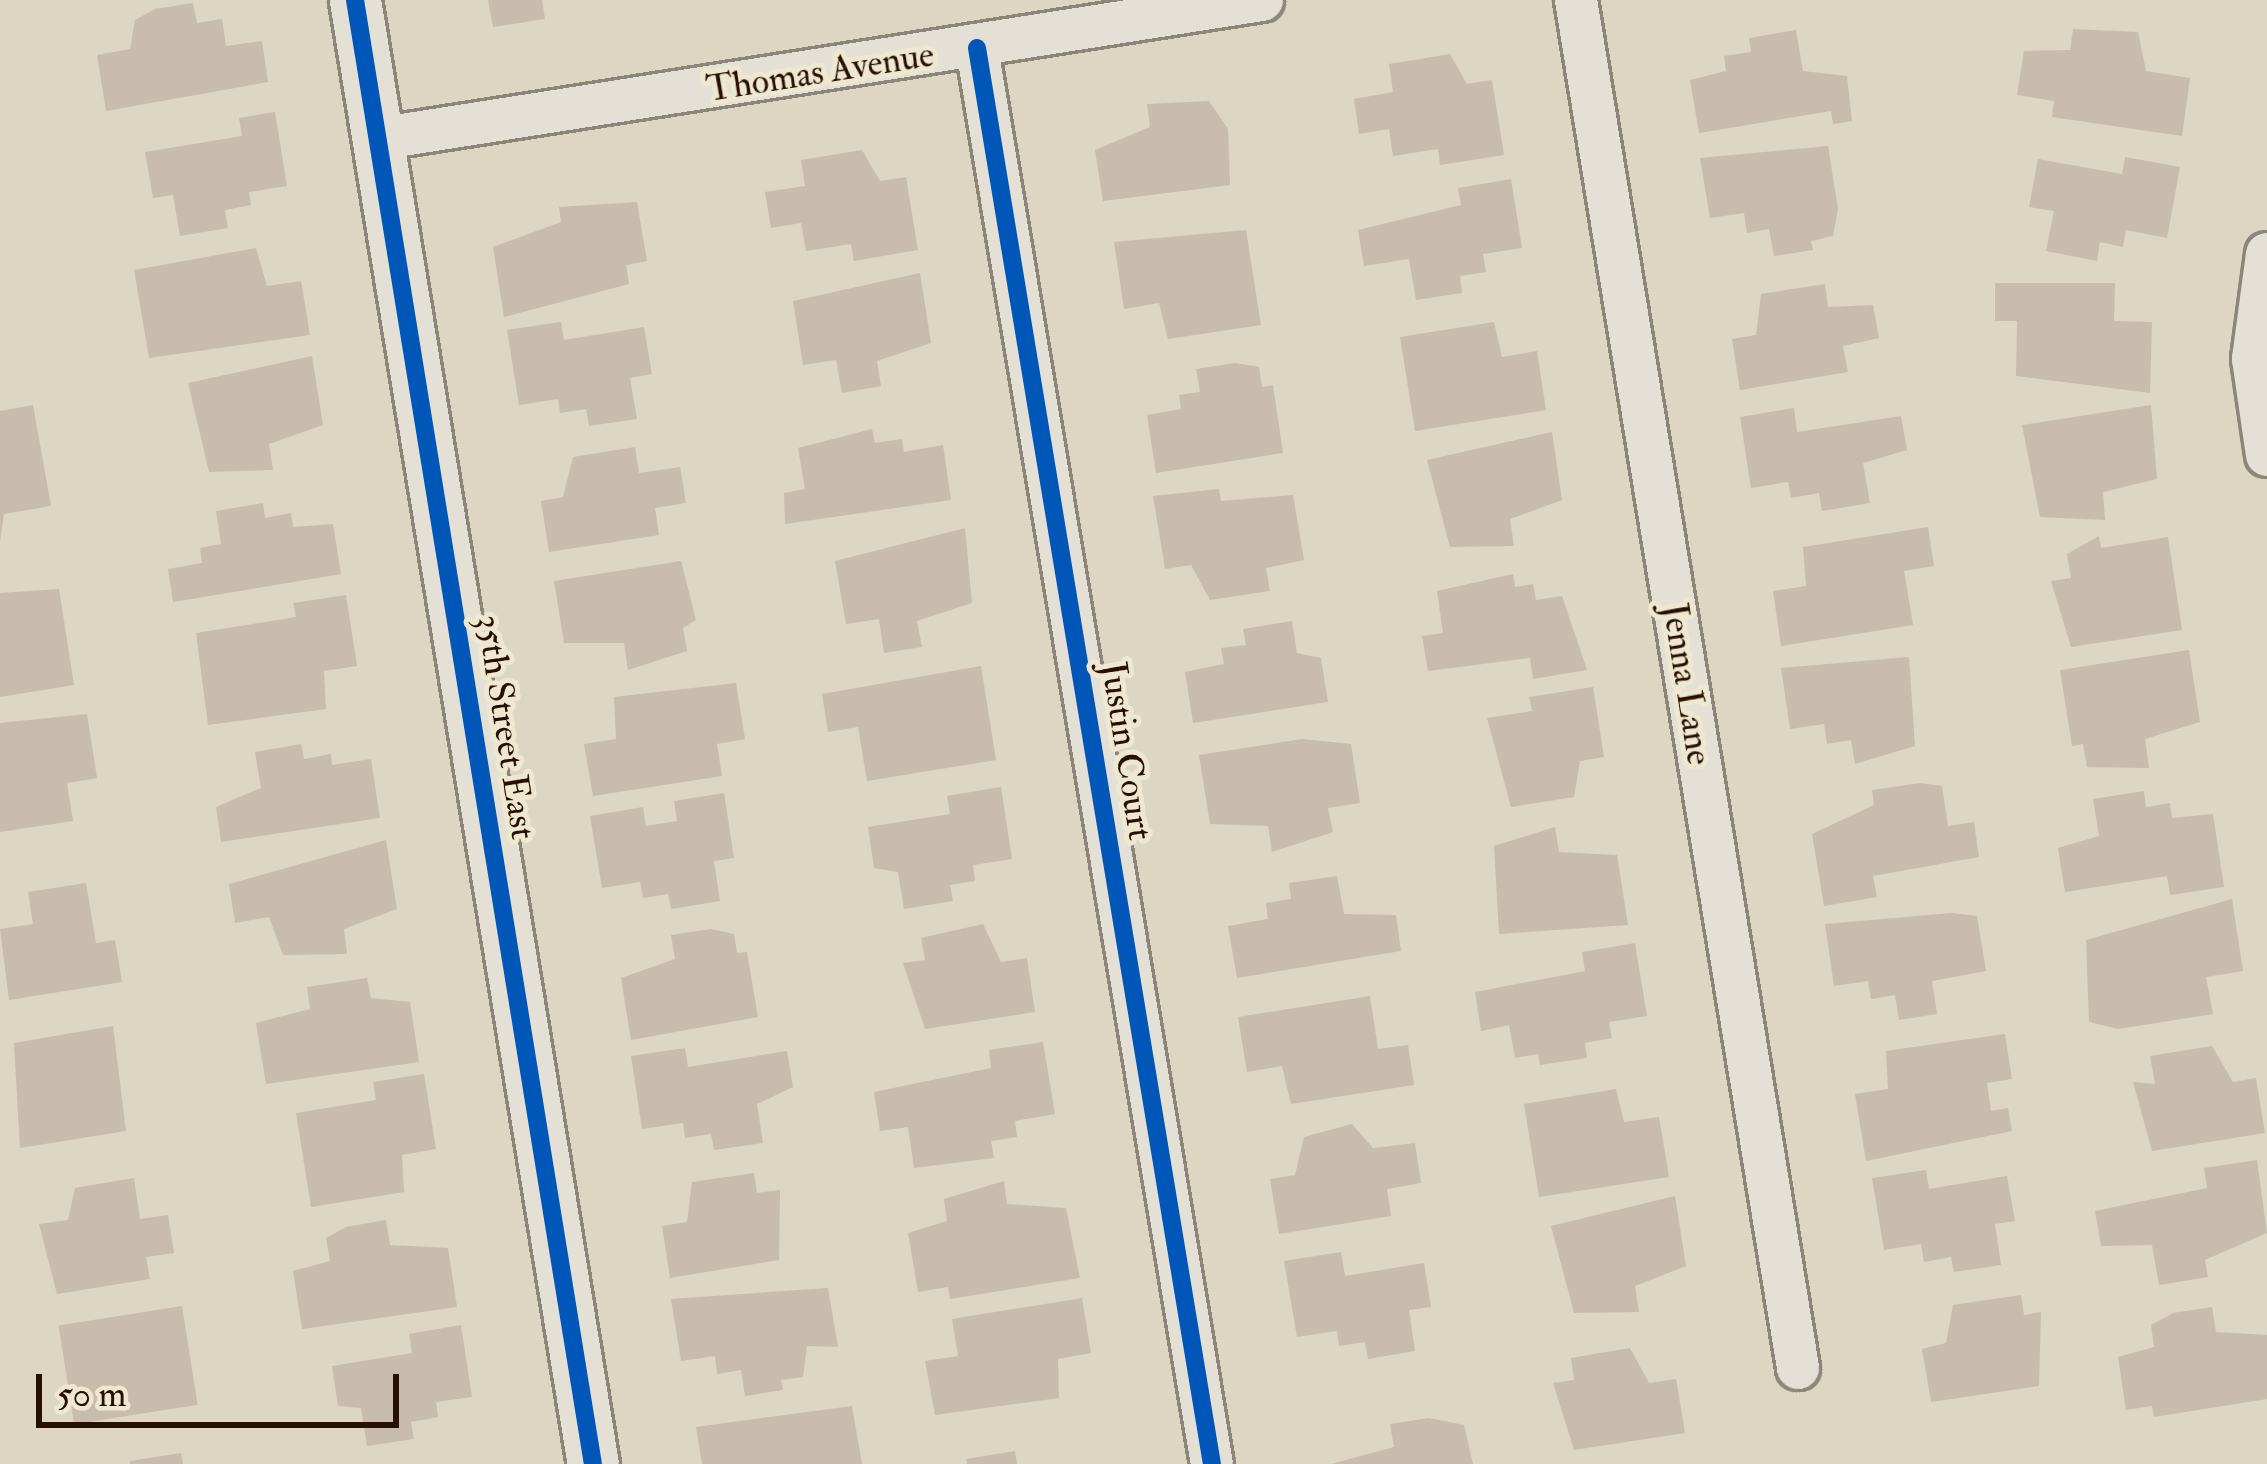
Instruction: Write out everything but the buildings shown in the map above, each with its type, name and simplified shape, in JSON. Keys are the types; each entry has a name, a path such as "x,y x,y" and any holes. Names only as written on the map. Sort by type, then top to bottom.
{"street":[{"name":"35th Street East","path":"355,0 593,1464"},
{"name":"Thomas Avenue","path":"377,139 1262,0"},
{"name":"Jenna Lane","path":"1576,0 1798,1367"},
{"name":"Justin Court","path":"977,48 1212,1464"},
{"path":"2267,254 2252,359 2267,455"}],"cycle path":[{"path":"355,0 593,1464"},
{"path":"977,48 1212,1464"}]}
